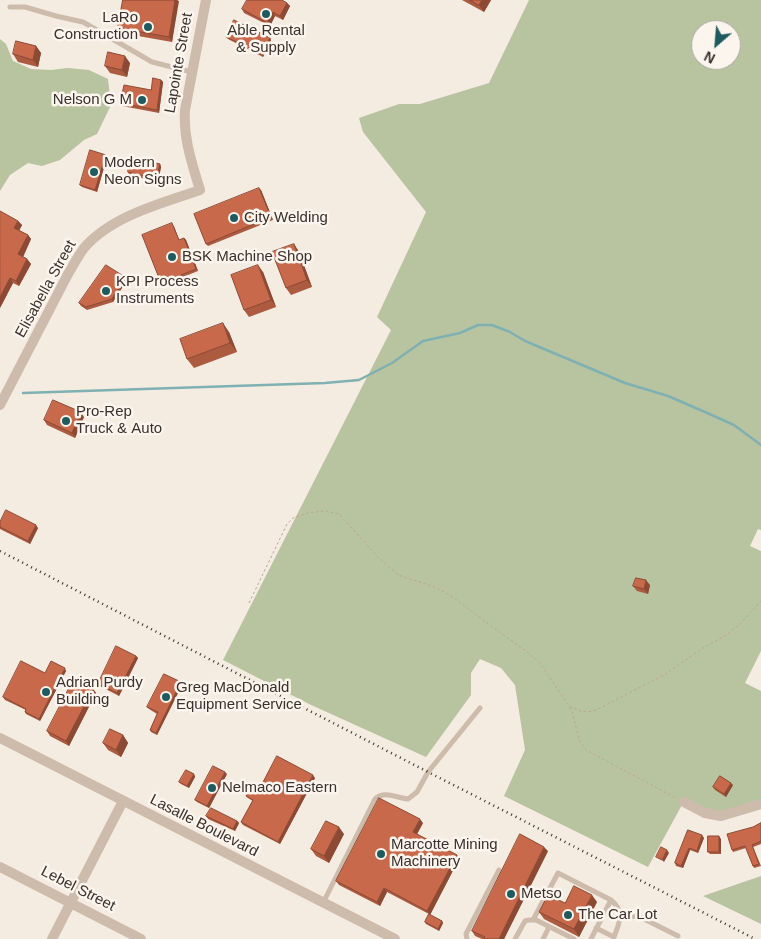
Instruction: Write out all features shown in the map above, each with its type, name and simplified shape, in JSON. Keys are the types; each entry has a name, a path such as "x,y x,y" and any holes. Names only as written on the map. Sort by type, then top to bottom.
{"street":[{"name":"Lapointe Street","path":"200,190 188,150 184,110 205,0"},
{"name":"Elisabella Street","path":"0,406 68,274 89,242 135,213 200,190"},
{"name":"Lasalle Boulevard","path":"0,738 395,939"},
{"path":"52,939 123,801"},
{"path":"684,802 706,813 721,816 760,803"},
{"name":"Lebel Street","path":"0,866 142,939"}],"lane":[{"path":"10,7 25,7 83,22 152,62 192,72"},
{"path":"323,903 378,796 385,794 408,798 418,792 428,772 480,708"},
{"path":"467,939 466,934 499,870"},
{"path":"533,920 558,873 611,900 617,905 620,915 614,937 596,928"},
{"path":"591,939 611,900"},
{"path":"620,915 640,917 678,936"},
{"path":"515,939 524,921 533,920 574,939"},
{"path":"543,939 549,927"}],"path":[{"path":"249,603 287,524 293,518 323,511 339,514 379,558 398,575 435,587 453,596 526,650 540,664 570,706 579,740 586,750 684,802"},
{"path":"570,706 579,711 596,710 664,675 703,648 725,636 740,624 761,601"}],"green space":[{"path":"529,0 761,0 761,530 758,529 750,546 761,551 761,651 745,683 761,691 761,802 729,815 683,803 648,867 504,796 525,750 515,685 501,668 480,659 471,673 471,695 426,757 309,704 223,660 391,330 377,317 426,212 363,132 359,118 399,104 420,104 489,83"},
{"path":"0,39 6,44 13,61 31,69 51,70 68,68 89,70 108,79 111,105 97,134 84,140 60,160 42,166 28,163 10,175 0,191"},
{"path":"761,876 761,924 703,896"}],"building":[{"path":"123,0 175,0 169,37 118,28"},
{"name":"Able Rental & Supply","path":"247,0 282,0 287,3 280,16 273,12 267,23 242,9"},
{"path":"470,0 482,0 479,5"},
{"path":"234,20 270,38 262,54 226,37"},
{"path":"16,41 36,46 33,60 13,54"},
{"path":"108,52 125,56 122,70 105,66"},
{"name":"Nelson G M","path":"153,78 161,80 157,110 120,103 124,85 151,90"},
{"name":"Modern Neon Signs","path":"90,150 106,155 95,190 80,185"},
{"path":"131,157 160,164 156,179 128,172"},
{"name":"City Welding","path":"259,188 271,217 206,244 194,214"},
{"path":"0,211 18,221 14,228 28,235 18,254 27,259 16,281 10,278 0,297"},
{"name":"BSK Machine Shop","path":"172,223 179,240 184,238 196,269 161,283 142,235"},
{"path":"294,244 307,280 286,288 272,252"},
{"name":"KPI Process Instruments","path":"106,265 125,277 112,299 86,307 79,303"},
{"path":"258,265 271,300 244,310 231,275"},
{"path":"223,323 230,343 187,359 180,339"},
{"name":"Pro-Rep Truck & Auto","path":"53,400 81,412 72,433 44,420"},
{"path":"6,510 36,525 28,541 0,527 0,522"},
{"path":"636,578 646,580 644,589 633,586"},
{"path":"116,646 136,656 117,693 98,684"},
{"path":"21,661 45,673 51,661 65,668 39,719 25,712 26,709 3,697"},
{"name":"Greg MacDonald Equipment Service","path":"164,674 181,682 156,733 150,730 158,712 147,707"},
{"path":"74,679 93,689 66,741 47,731"},
{"path":"110,729 123,735 116,750 103,743"},
{"path":"277,756 313,775 278,842 241,822 253,800 246,796 250,787 258,791"},
{"name":"Nelmaco Eastern","path":"213,766 225,772 207,806 195,800"},
{"path":"186,770 194,774 187,786 179,782"},
{"path":"720,776 731,783 724,794 713,787"},
{"path":"379,798 420,819 413,832 457,855 427,911 384,888 377,902 336,881"},
{"path":"211,808 237,821 233,829 206,816"},
{"path":"326,821 339,827 324,856 311,849"},
{"path":"761,823 761,841 752,845 759,864 753,866 745,846 732,850 727,834"},
{"path":"688,830 702,835 697,851 689,848 681,866 675,863"},
{"name":"Metso","path":"520,834 544,847 499,939 484,939 485,937 472,931"},
{"path":"708,836 719,836 719,852 708,852"},
{"path":"661,847 667,850 662,860 656,857"},
{"name":"The Car Lot","path":"574,886 592,895 574,929 539,912 548,895 565,903"},
{"path":"429,914 442,921 438,929 425,922"}],"waterway":[{"path":"23,393 325,383 359,380 392,363 423,341 460,333 478,325 492,325 625,383 668,396 705,412 734,425 761,445"}],"railway":[{"path":"0,551 755,939"}],"place":[{"name":"Able Rental & Supply","path":"266,14"},
{"name":"LaRo Construction","path":"148,27"},
{"name":"Nelson G M","path":"142,100"},
{"name":"Modern Neon Signs","path":"94,172"},
{"name":"City Welding","path":"234,218"},
{"name":"BSK Machine Shop","path":"172,257"},
{"name":"KPI Process Instruments","path":"106,291"},
{"name":"Pro-Rep Truck & Auto","path":"66,421"},
{"name":"Adrian Purdy Building","path":"46,692"},
{"name":"Greg MacDonald Equipment Service","path":"166,697"},
{"name":"Nelmaco Eastern","path":"212,788"},
{"name":"Marcotte Mining Machinery","path":"381,854"},
{"name":"Metso","path":"511,894"},
{"name":"The Car Lot","path":"568,915"}]}
